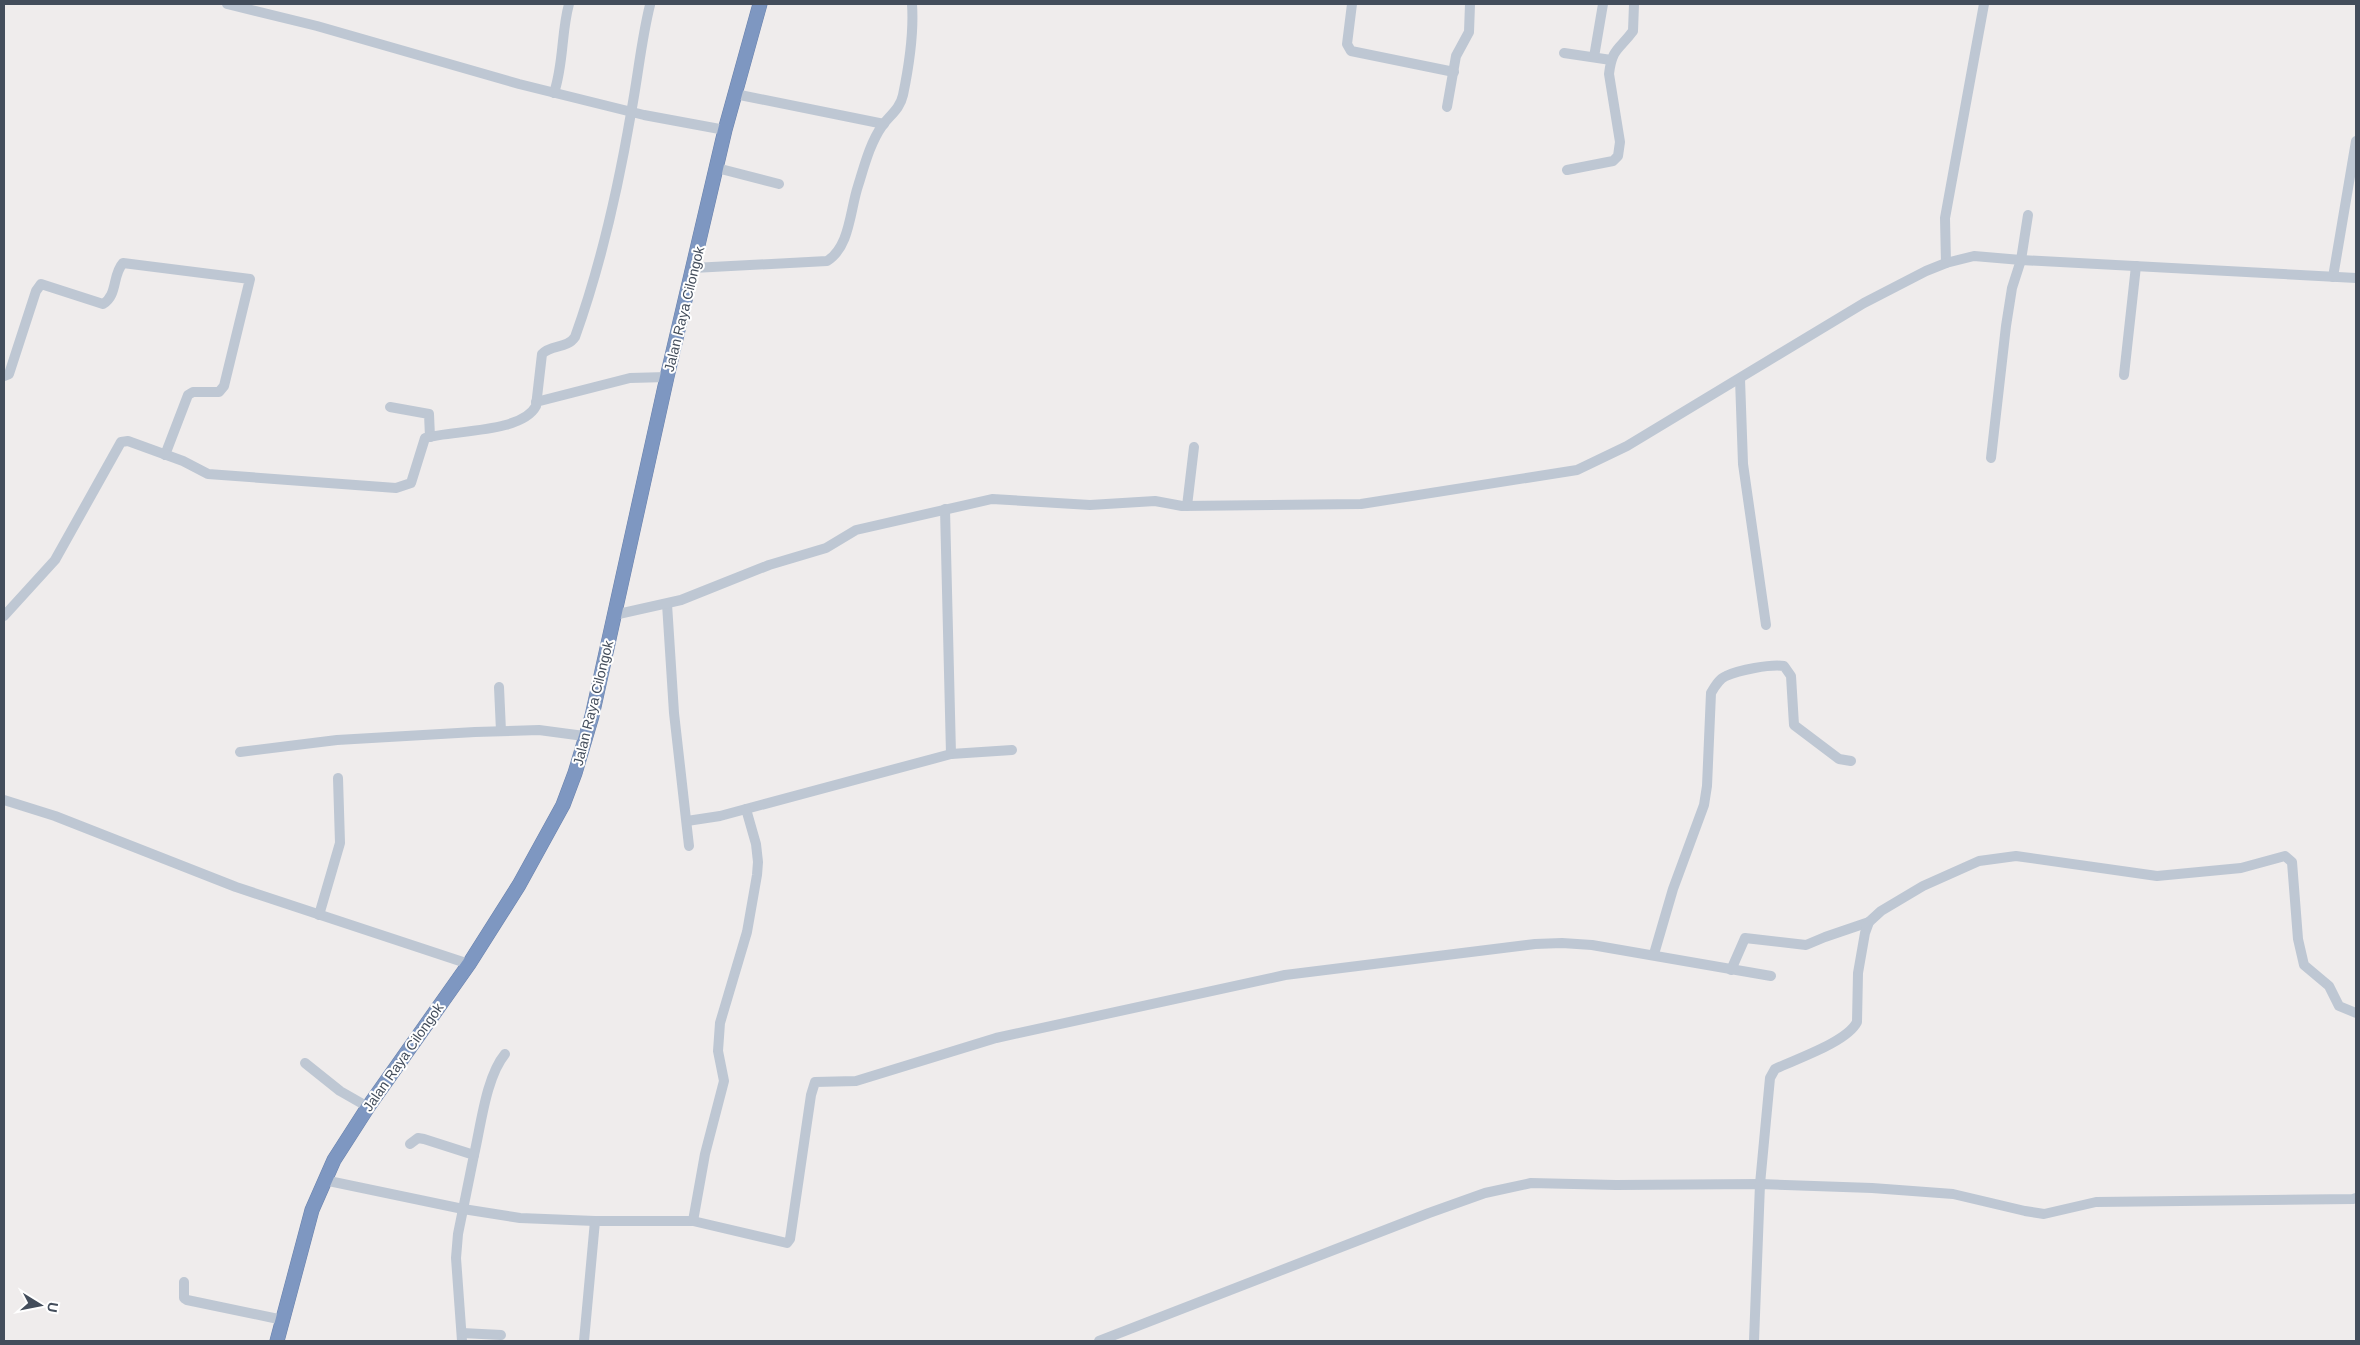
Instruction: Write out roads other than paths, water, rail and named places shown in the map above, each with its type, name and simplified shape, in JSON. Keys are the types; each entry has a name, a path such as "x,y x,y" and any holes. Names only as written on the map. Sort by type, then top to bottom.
{"highway":[{"name":"Jalan Raya Cilongok","path":"277,1341 312,1210 324,1180 368,1107 469,964 519,886 549,834 563,805 575,773 584,736 592,716 667,377 725,130 760,4"}],"street":[{"path":"227,4 317,26 554,93 632,112 725,130"},
{"path":"554,93 559,77 565,20 569,4"},
{"path":"693,268 827,261 835,256 844,239 866,162 884,124 894,113 902,97 912,29 912,4"},
{"path":"1352,4 1347,44 1351,51 1454,72"},
{"path":"1447,107 1457,52 1469,32 1470,4"},
{"path":"1594,57 1603,4"},
{"path":"1567,170 1613,161 1618,156 1620,142 1609,74 1615,50 1633,31 1634,4"},
{"path":"1946,263 1945,218 1984,4"},
{"path":"4,616 55,560 121,442 128,441 183,461 208,474 396,488 411,483 423,441 430,437 516,423 534,411 542,354 546,350 568,344 575,337 597,271 632,112 640,45 650,5"},
{"path":"1564,52 1611,60"},
{"path":"734,94 884,124"},
{"path":"2333,277 2356,141"},
{"path":"717,168 779,184"},
{"path":"1991,458 2006,326 2012,288 2022,260 2028,215"},
{"path":"614,615 667,604 769,565 826,548 856,530 992,499 1090,505 1155,501 1187,506 1361,504 1577,470 1627,446 1864,303 1946,263 1974,256 2356,278"},
{"path":"4,376 9,374 36,291 41,284 104,304 112,296 119,267 123,263 250,279 224,386 219,392 193,392 188,395 165,455"},
{"path":"2124,375 2136,266"},
{"path":"536,402 630,378 667,377"},
{"path":"1740,378 1744,464 1766,626"},
{"path":"390,407 430,414 430,437"},
{"path":"1187,506 1194,447"},
{"path":"944,509 951,754"},
{"path":"667,604 674,713 687,820 688,846"},
{"path":"1654,954 1673,889 1704,805 1707,786 1711,693 1715,685 1725,676 1775,664 1784,666 1791,676 1794,725 1839,759 1851,761"},
{"path":"499,687 501,731"},
{"path":"240,752 338,740 501,731 539,730 584,736"},
{"path":"687,820 720,816 951,754 1012,750"},
{"path":"319,915 340,843 338,778"},
{"path":"4,800 55,816 196,872 469,964"},
{"path":"693,1221 706,1154 724,1082 718,1051 720,1023 747,932 757,875 756,844 746,809"},
{"path":"1754,1341 1760,1184 1770,1078 1776,1069 1842,1037 1854,1028 1857,1022 1858,972 1865,933 1870,922 1881,911 1923,886 1979,861 2000,857 2016,856 2047,859 2157,876 2240,868 2286,856 2292,862 2298,939 2304,965 2329,986 2340,1006 2356,1014"},
{"path":"1731,970 1745,938 1806,945 1825,936 1870,922"},
{"path":"324,1180 463,1210 520,1218 595,1221 693,1221 787,1243 790,1239 811,1095 815,1082 856,1082 996,1038 1285,975 1553,943 1592,945 1654,954 1771,976"},
{"path":"501,1335 462,1337 456,1258 463,1210 491,1078 505,1054"},
{"path":"305,1063 340,1090 368,1107"},
{"path":"410,1144 418,1138 424,1139 474,1155"},
{"path":"1099,1341 1485,1192 1531,1183 1616,1186 1760,1184 1953,1194 2044,1214 2096,1202 2356,1198"},
{"path":"584,1341 595,1221"},
{"path":"184,1282 184,1298 187,1300 283,1320"}]}
